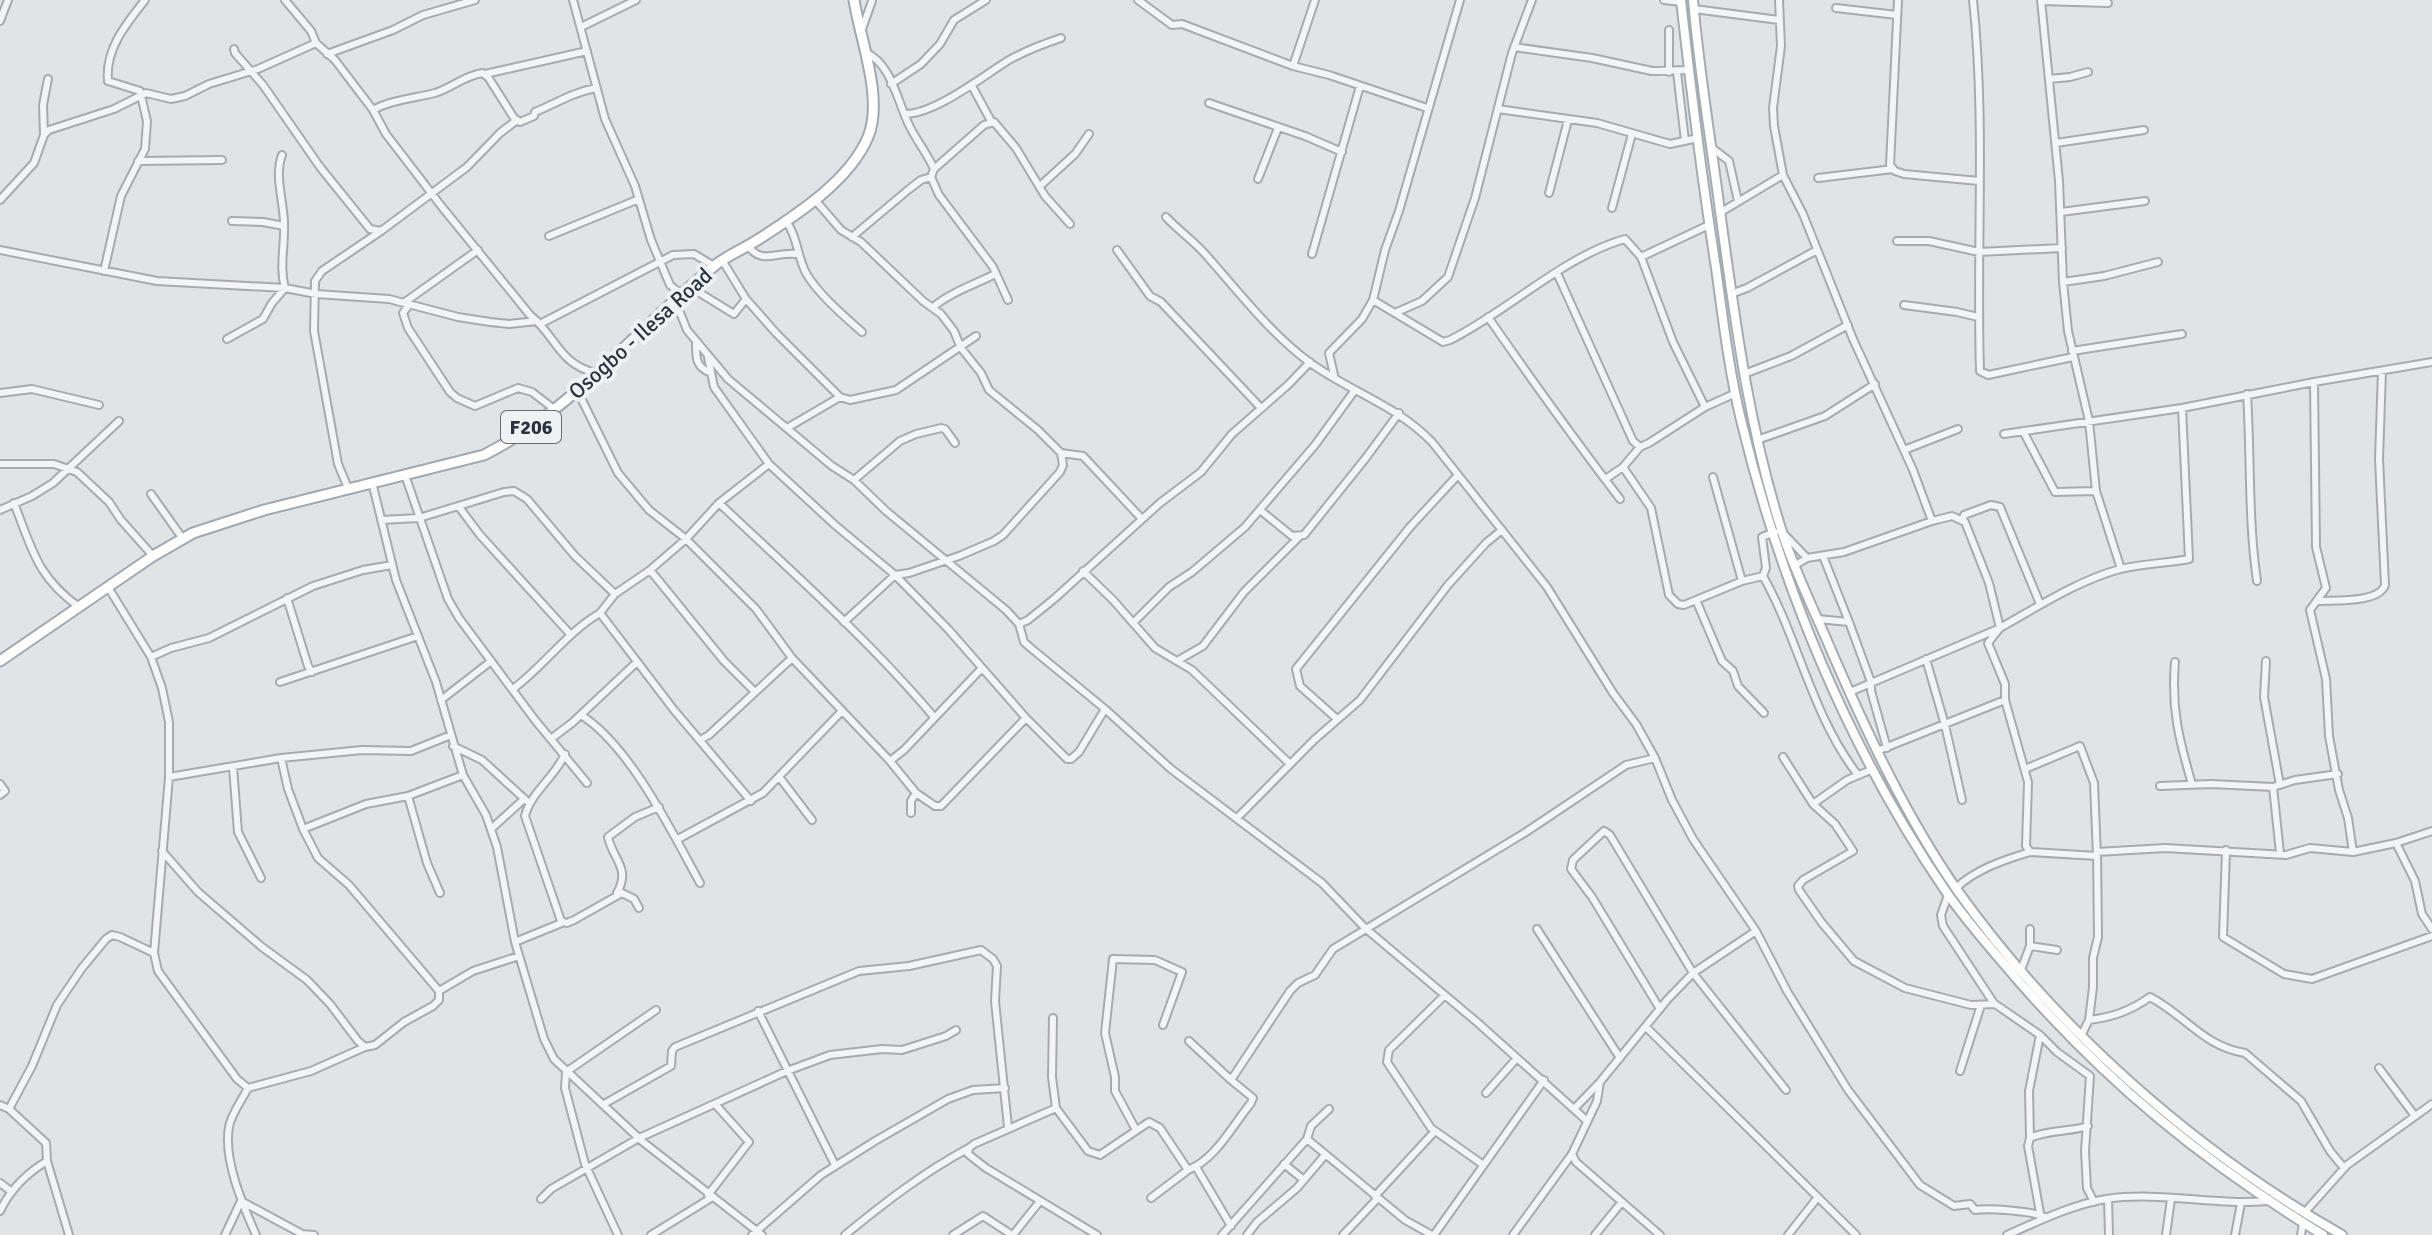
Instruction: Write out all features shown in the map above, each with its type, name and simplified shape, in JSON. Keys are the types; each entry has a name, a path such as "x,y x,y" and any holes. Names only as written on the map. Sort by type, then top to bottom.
{"main road":[{"name":"Osogbo - Ilesa Road","path":"0,661 153,556 183,539 224,522 484,455 523,434 577,390 718,263 816,201 853,161 871,130 874,107 854,0"},
{"path":"1682,1 1709,225 1736,393 1810,634 1873,769 1948,895 1986,943 2079,1047 2199,1153 2323,1235"},
{"path":"1694,5 1731,294 1744,374 1777,532 1877,751 1956,888 2021,970 2082,1034 2133,1084 2194,1136 2264,1187 2342,1235"}],"street":[{"path":"0,21 8,0"},
{"path":"104,271 121,196 145,149 147,130 140,91 107,80 111,54 118,36 145,0"},
{"path":"285,0 311,31 316,43 373,110 386,134 431,194 574,366 595,373"},
{"path":"327,54 393,30 423,15 475,0"},
{"path":"573,0 605,119 639,199 670,285 678,297 687,330 728,379 832,466 854,480 944,560 999,603 1019,624 1024,642 1171,769 1322,883 1365,928 1544,1080 1586,1120 1587,1126 1572,1154 1513,1235"},
{"path":"581,27 636,0"},
{"path":"891,84 921,64 940,44 954,20 986,0"},
{"path":"1138,0 1172,25 1182,24 1293,66 1427,108"},
{"path":"1293,66 1315,0"},
{"path":"1335,378 1329,353 1362,319 1373,300 1385,250 1460,0"},
{"path":"1397,312 1422,301 1448,277 1471,211 1514,47 1532,0"},
{"path":"1664,0 1682,1"},
{"path":"1779,0 1780,57 1773,108 1783,175 1803,214 1932,521"},
{"path":"1893,169 1890,165 1898,0"},
{"path":"1973,0 1980,123 1980,371 1984,374 2182,334"},
{"path":"2108,3 2041,0 2056,143 2063,282 2073,354 2089,421 2096,491 2121,569"},
{"path":"861,33 872,1"},
{"path":"1694,5 1779,20"},
{"path":"1836,8 1897,15"},
{"path":"1669,30 1669,72"},
{"path":"905,114 920,111 972,86 1010,60 1061,38"},
{"path":"44,135 49,130 106,112 146,93 177,98 316,43"},
{"path":"1514,47 1669,72 1690,70"},
{"path":"234,49 320,167 370,229 381,231"},
{"path":"373,110 437,92 478,73 587,51"},
{"path":"865,52 879,61 908,125 934,169"},
{"path":"1677,72 1685,141"},
{"path":"2049,79 2088,72"},
{"path":"485,74 517,120"},
{"path":"0,200 34,163 44,135 43,105 48,79"},
{"path":"972,86 991,121 1001,127 1040,186 1070,224"},
{"path":"1312,254 1360,86"},
{"path":"348,488 338,464 314,331 315,281 322,271 473,162 517,120 530,119 535,112 577,91 596,88"},
{"path":"1209,103 1342,152"},
{"path":"1498,109 1597,123 1670,144 1698,138"},
{"path":"1549,193 1568,120"},
{"path":"852,237 915,185 931,177 934,169 991,121"},
{"path":"1258,179 1278,128"},
{"path":"2056,143 2144,130"},
{"path":"1040,186 1075,154 1089,134"},
{"path":"1612,208 1632,134"},
{"path":"1712,148 1729,161 1738,201"},
{"path":"227,339 263,319 285,288 279,171 282,155"},
{"path":"138,161 222,160"},
{"path":"1818,178 1893,169 1904,174 1979,181"},
{"path":"1721,212 1783,175"},
{"path":"931,177 939,195 986,256 1008,300"},
{"path":"549,236 639,199"},
{"path":"816,201 841,230 949,323 961,348 981,373 989,390 1061,453 1063,465 1003,535 979,548 895,575 844,622"},
{"path":"2061,212 2145,201"},
{"path":"1166,217 1206,254 1291,346 1335,378 1399,413 1432,442 1547,587 1636,724 1693,839 1756,931 1787,991 1848,1090 1920,1185 1954,1206 1970,1204 1975,1210 2043,1215"},
{"path":"785,220 809,278 862,332"},
{"path":"232,221 284,226"},
{"path":"1641,257 1709,225"},
{"path":"1373,300 1443,342 1464,333 1557,273 1625,239 1641,257 1673,342 1705,407"},
{"path":"1897,241 1929,241 1979,252 2062,248"},
{"path":"747,245 761,258 797,254"},
{"path":"0,250 157,281 373,296 490,322 539,322 660,260 694,254 718,263 776,333 840,397 850,400 896,390 976,336"},
{"path":"478,250 407,304 403,313 408,328 457,398 475,406 518,388 532,392 554,409"},
{"path":"1117,250 1150,296 1161,302 1261,408"},
{"path":"1731,294 1817,250"},
{"path":"2063,282 2104,276 2158,262"},
{"path":"1557,273 1631,439 1640,447"},
{"path":"933,307 959,290 995,274"},
{"path":"690,287 734,314 746,299"},
{"path":"1904,305 1978,317"},
{"path":"1488,317 1567,431 1607,478 1620,499"},
{"path":"1744,374 1791,356 1848,325"},
{"path":"696,342 699,367 711,373"},
{"path":"707,354 714,387 769,464 895,575 1067,759 1079,752 1105,709"},
{"path":"1019,624 1028,620 1142,519 1201,472 1221,445 1310,362"},
{"path":"2004,434 2157,409 2182,408 2432,362"},
{"path":"2318,601 2358,599 2379,594 2385,585 2379,459 2382,371"},
{"path":"2314,382 2316,547 2326,588 2310,610 2326,679 2329,736 2353,852"},
{"path":"1757,440 1825,416 1875,384"},
{"path":"0,393 32,389 99,405"},
{"path":"577,390 618,473 649,510 686,539 756,609 792,658 890,761 916,793 935,806 941,806 1026,718"},
{"path":"1133,623 1169,587 1192,572 1245,527 1315,445 1355,390"},
{"path":"1607,478 1623,467 1640,447 1705,407 1736,393"},
{"path":"2247,394 2251,449 2251,535 2257,581"},
{"path":"787,428 840,397"},
{"path":"1850,692 2000,628 2086,582 2121,569 2191,558 2182,408"},
{"path":"1177,661 1203,646 1244,592 1307,532 1399,413"},
{"path":"0,464 61,470 70,468 119,421"},
{"path":"854,480 900,441 916,434 941,428 955,443"},
{"path":"1904,450 1958,429"},
{"path":"2023,431 2055,492 2096,491"},
{"path":"1061,453 1083,456 1142,519"},
{"path":"513,689 545,662 570,634 600,613 615,594 650,570 686,539 719,503 769,464"},
{"path":"1623,467 1651,508 1669,595 1678,604 1684,605 1742,581 1763,576"},
{"path":"70,468 109,502 153,556"},
{"path":"0,510 44,489 61,470"},
{"path":"405,475 448,599 471,638 587,783"},
{"path":"1337,719 1300,686 1296,669 1410,527 1458,475"},
{"path":"1713,477 1742,581"},
{"path":"372,482 392,565 441,700 453,746 463,775 491,829 515,942 544,1039 554,1059 566,1072 639,1138 757,1233 835,1165 948,1099 973,1090 1005,1088"},
{"path":"381,520 419,518 514,491 522,495 575,556 615,594"},
{"path":"151,494 183,539"},
{"path":"14,503 40,569 58,592 79,607"},
{"path":"719,503 844,622 908,686 934,717"},
{"path":"1963,519 1964,515 1991,505 2000,507 2040,604"},
{"path":"459,507 480,535 570,634"},
{"path":"1260,510 1280,528 1299,537"},
{"path":"1794,566 1807,558 1869,544 1932,521 1952,516 1963,519"},
{"path":"1963,519 1989,583 2000,628"},
{"path":"1238,817 1360,700 1448,585 1502,530"},
{"path":"1807,558 1777,532 1764,536 1761,541 1766,568 1763,576 1830,734 1858,775"},
{"path":"1823,556 1871,682 1887,748"},
{"path":"151,657 209,638 287,598 363,570 392,565"},
{"path":"650,570 724,661 755,692"},
{"path":"1086,571 1155,648 1177,661 1217,693 1290,764"},
{"path":"108,587 151,657 169,722 169,777 154,953 158,971 237,1079 248,1088"},
{"path":"287,598 312,672"},
{"path":"1696,600 1722,661 1733,671 1738,686 1764,713"},
{"path":"600,613 751,801"},
{"path":"1818,619 1849,622"},
{"path":"2000,628 1988,643 2005,684 2005,700 2028,782 2026,846 2030,852"},
{"path":"280,682 418,636"},
{"path":"700,740 792,658"},
{"path":"1926,659 1962,800"},
{"path":"2266,661 2264,697 2277,786 2280,853"},
{"path":"441,700 490,662"},
{"path":"552,738 637,662"},
{"path":"2175,662 2180,750 2192,784"},
{"path":"890,761 982,668"},
{"path":"1877,751 2005,700"},
{"path":"678,839 751,801 780,778 842,711"},
{"path":"581,715 598,727 659,807 700,883"},
{"path":"169,777 281,758 362,750 411,751 451,735"},
{"path":"453,746 482,760 508,781 526,802 527,826 556,909 564,922"},
{"path":"2025,769 2080,746 2094,783 2098,937 2093,958 2094,980 2089,1020 2082,1034"},
{"path":"491,829 526,802 560,766 565,754"},
{"path":"1783,757 1813,804 1835,824 1853,849 1852,853 1803,880 1798,886 1803,898 1840,946 1854,961 1897,985 1968,1004 1995,1004"},
{"path":"256,1235 241,1201 228,1131 229,1123 248,1088 311,1071 375,1045 439,1000 439,991 349,885 318,858 288,789 281,758"},
{"path":"1231,1080 1290,991 1298,983 1315,975 1333,949 1526,832 1626,765 1655,758"},
{"path":"233,767 238,832 261,878"},
{"path":"1813,804 1873,769"},
{"path":"2160,786 2277,786 2338,774"},
{"path":"303,829 366,804 408,796 463,775"},
{"path":"780,778 812,820"},
{"path":"0,784 5,791 0,795"},
{"path":"911,813 911,801 916,793"},
{"path":"408,796 427,863 440,893"},
{"path":"515,942 574,920 616,894 623,883 623,873 608,837 635,817 659,807"},
{"path":"1660,1009 1592,897 1571,869 1573,860 1601,832 1607,831 1610,835 1693,973 1786,1090"},
{"path":"2097,856 2097,852 2159,848 2286,855 2310,848 2353,852 2432,831"},
{"path":"2396,843 2415,881 2422,914 2432,929"},
{"path":"2226,850 2223,937 2284,974 2312,979 2432,936"},
{"path":"162,851 198,892 262,947 307,980 365,1047"},
{"path":"1956,888 1984,869 2030,852 2097,856"},
{"path":"616,894 628,894 639,908"},
{"path":"1948,895 1941,915 1943,926 1995,1004 2040,1035 2090,1076 2085,1151 2087,1188 2094,1202"},
{"path":"1537,929 1620,1058"},
{"path":"2021,970 2030,946 2030,929"},
{"path":"1574,1109 1693,973 1756,931"},
{"path":"9,1109 32,1066 57,1005 106,939 112,935 120,937 154,953"},
{"path":"2030,946 2057,950"},
{"path":"604,1104 671,1066 675,1047 758,1011 859,971 909,966 981,950 997,966 995,1001 1008,1127"},
{"path":"439,991 473,971 519,956"},
{"path":"1136,1130 1115,1091 1105,1033 1113,959 1155,960 1182,972 1163,1025"},
{"path":"1445,995 1389,1050 1387,1062 1435,1131 1482,1164"},
{"path":"2089,1020 2113,1017 2133,1009 2150,997 2172,1008 2196,1032 2212,1042 2245,1053 2296,1096 2344,1168"},
{"path":"1960,1071 1981,1005"},
{"path":"566,1072 656,1010"},
{"path":"758,1011 835,1165"},
{"path":"1053,1018 1052,1077 1056,1108 1088,1151 1100,1155 1149,1122 1157,1125 1192,1168 1231,1226"},
{"path":"1646,1027 1856,1235"},
{"path":"541,1199 551,1189 639,1138 787,1071 830,1055 902,1050 956,1030"},
{"path":"2040,1035 2029,1091 2028,1146 2043,1215"},
{"path":"1151,1198 1214,1152 1253,1098 1189,1041"},
{"path":"1486,1093 1517,1058"},
{"path":"2379,1068 2415,1116"},
{"path":"566,1072 565,1088 587,1170 618,1235"},
{"path":"1307,1139 1405,1220 1433,1235 1544,1080"},
{"path":"1586,1120 1597,1101 1600,1082"},
{"path":"651,1235 710,1196 749,1142 715,1104"},
{"path":"2305,1212 2344,1168 2432,1104"},
{"path":"0,1105 9,1109 44,1140 47,1161 69,1235"},
{"path":"845,1235 937,1165 1008,1127 1056,1108"},
{"path":"1222,1235 1307,1139 1311,1126 1329,1109"},
{"path":"2030,1138 2088,1126"},
{"path":"1343,1235 1435,1131"},
{"path":"969,1148 970,1158 1092,1234"},
{"path":"1572,1154 1576,1162 1660,1235"},
{"path":"1247,1235 1257,1222 1304,1180 1325,1155"},
{"path":"0,1211 33,1169 47,1161"},
{"path":"1565,1163 1576,1162"},
{"path":"1284,1164 1304,1180"},
{"path":"0,1183 12,1192"},
{"path":"1788,1235 1818,1197"},
{"path":"2007,1235 2043,1215 2108,1199 2268,1201"},
{"path":"2108,1199 2109,1235"},
{"path":"2166,1235 2171,1199"},
{"path":"225,1235 241,1201"},
{"path":"241,1201 302,1234 314,1235"},
{"path":"953,1235 983,1216 1013,1235 1040,1201"},
{"path":"1595,1235 1621,1203"},
{"path":"2235,1235 2241,1203"},
{"path":"2301,1235 2303,1223"}]}
